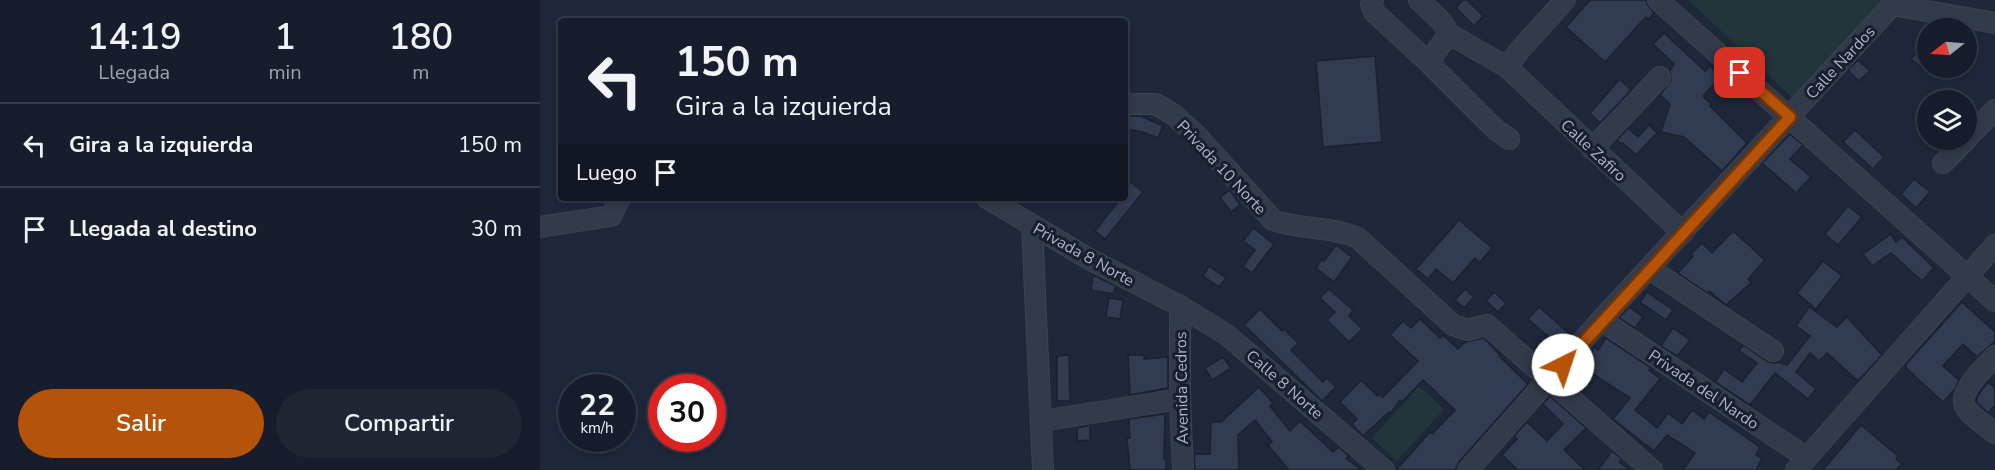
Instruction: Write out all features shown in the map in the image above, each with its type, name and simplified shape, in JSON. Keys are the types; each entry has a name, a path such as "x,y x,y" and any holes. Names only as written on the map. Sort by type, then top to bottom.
{"street":[{"path":"1373,0 1371,4 1374,12 1509,139"},
{"path":"1419,0 1442,22 1449,34 1428,62"},
{"path":"1507,67 1518,51 1565,0"},
{"path":"1658,0 1995,301"},
{"path":"1895,2 1995,23"},
{"name":"Calle Nardos","path":"1468,470 1601,321 1895,2"},
{"name":"Calle Zafiro","path":"1449,34 1507,67 1683,233"},
{"path":"1592,149 1660,77"},
{"name":"Privada 10 Norte","path":"1128,104 1156,104 1174,115 1196,135 1273,220 1286,225 1344,232 1358,238 1453,325 1468,330 1487,325 1550,379"},
{"path":"1977,128 1995,110"},
{"path":"1943,163 1955,150"},
{"path":"540,227 610,216 618,201"},
{"name":"Privada 8 Norte","path":"993,201 1089,259 1180,306"},
{"path":"1032,225 1043,470"},
{"path":"1802,464 1995,245"},
{"path":"1650,270 1773,351"},
{"name":"Avenida Cedros","path":"1180,306 1183,470"},
{"name":"Calle 8 Norte","path":"1180,306 1227,335 1384,470"},
{"name":"Privada del Nardo","path":"1601,321 1802,464"},
{"path":"1995,356 1964,392 1963,400 1965,407 1995,433"},
{"path":"1550,379 1652,470"},
{"path":"1042,421 1180,399"}],"shaded area":[{"path":"1688,0 1884,0 1794,99"},
{"path":"1419,386 1444,409 1397,461 1372,438"}],"building":[{"path":"1463,0 1467,0 1483,16 1474,26 1456,8"},
{"path":"1590,0 1646,0 1654,13 1648,20 1646,17 1605,62 1566,27"},
{"path":"1664,33 1705,71 1710,66 1721,77 1703,96 1747,143 1722,171 1684,137 1661,132 1670,104 1660,95 1671,80 1670,71 1674,64 1653,44"},
{"path":"1917,52 1917,64 1911,59"},
{"path":"1375,56 1382,142 1323,147 1316,61"},
{"path":"1858,60 1870,71 1859,81 1848,70"},
{"path":"1620,79 1631,90 1600,123 1590,113"},
{"path":"1128,116 1140,116 1163,126 1158,138 1128,130"},
{"path":"1649,125 1657,133 1636,155 1617,140 1628,128 1638,137"},
{"path":"1855,130 1884,157 1873,169 1843,142"},
{"path":"1790,134 1803,145 1790,159 1811,177 1796,193 1762,163"},
{"path":"1914,179 1930,192 1916,208 1901,194"},
{"path":"1128,180 1143,192 1105,239 1095,231 1119,201 1128,201"},
{"path":"1230,190 1240,205 1231,212 1220,197"},
{"path":"1848,206 1862,217 1838,245 1825,234"},
{"path":"1459,220 1492,248 1479,263 1475,258 1453,283 1436,269 1428,279 1416,269"},
{"path":"1253,228 1274,244 1252,273 1243,266 1255,250 1243,241"},
{"path":"1733,231 1765,260 1748,279 1751,283 1726,305 1709,291 1707,293 1678,273 1702,243 1712,253"},
{"path":"1891,234 1896,242 1902,237 1934,268 1922,281 1891,253 1872,266 1863,254"},
{"path":"1336,245 1352,257 1334,282 1316,268"},
{"path":"1823,261 1842,276 1816,309 1797,293"},
{"path":"1209,266 1226,278 1219,287 1203,276"},
{"path":"1093,275 1116,286 1113,294 1091,290"},
{"path":"1329,289 1353,310 1349,316 1362,329 1349,342 1327,320 1335,312 1320,298"},
{"path":"1465,289 1474,297 1464,308 1455,300"},
{"path":"1494,292 1506,303 1498,312 1486,301"},
{"path":"1647,292 1673,310 1666,320 1640,302"},
{"path":"1109,298 1123,300 1120,319 1106,317"},
{"path":"1962,302 1995,332 1995,341 1977,357 1963,344 1943,366 1959,380 1955,389 1943,402 1906,368 1906,364"},
{"path":"1539,307 1571,335 1551,358 1540,349 1550,338 1528,319"},
{"path":"1629,307 1643,317 1635,328 1619,318"},
{"path":"1809,307 1837,327 1847,317 1882,355 1858,381 1827,353 1819,361 1810,353 1796,372 1816,389 1808,399 1775,373 1750,405 1715,382 1724,369 1742,382 1757,363 1739,351 1743,345 1767,361 1787,365 1810,336 1796,326"},
{"path":"1260,309 1298,343 1291,350 1323,382 1327,378 1336,387 1322,401 1244,325"},
{"path":"1420,319 1440,338 1443,335 1458,349 1465,342 1484,338 1528,384 1459,462 1455,470 1396,470 1430,432 1432,434 1455,410 1423,380 1402,402 1400,400 1391,413 1389,412 1363,436 1352,424 1357,419 1340,402 1361,380 1378,396 1379,394 1383,397 1418,361 1390,335 1403,321 1411,328"},
{"path":"1673,328 1690,340 1677,356 1661,346"},
{"path":"1606,338 1651,368 1649,370 1660,379 1635,410 1657,428 1668,413 1682,424 1692,410 1704,419 1709,412 1760,447 1756,455 1762,458 1756,470 1683,470 1695,453 1667,435 1654,451 1613,419 1630,398 1593,374 1587,382 1575,372 1595,347 1598,350"},
{"path":"1069,355 1070,401 1057,401 1057,356"},
{"path":"1128,355 1144,355 1144,359 1168,357 1168,388 1130,395"},
{"path":"1223,357 1231,368 1212,380 1205,368"},
{"path":"1988,382 1995,388 1995,405 1988,413 1976,401"},
{"path":"1259,387 1273,403 1270,406 1290,431 1300,421 1333,452 1339,447 1349,456 1346,458 1361,470 1289,470 1268,445 1272,442 1255,420 1238,435 1239,470 1195,470 1194,454 1210,454 1211,422 1221,422"},
{"path":"1550,396 1586,428 1564,450 1585,470 1518,470 1502,455 1517,439 1514,436 1527,422 1547,441 1563,424 1543,404"},
{"path":"1165,414 1164,459 1166,459 1166,470 1130,470 1127,438 1130,438 1129,419"},
{"path":"1090,425 1090,440 1077,441 1077,428"},
{"path":"1861,425 1898,456 1896,459 1902,464 1896,470 1823,470"},
{"path":"1612,451 1622,459 1619,462 1630,470 1598,470"}],"route":[{"path":"1563,365 1790,117 1740,73"}]}
